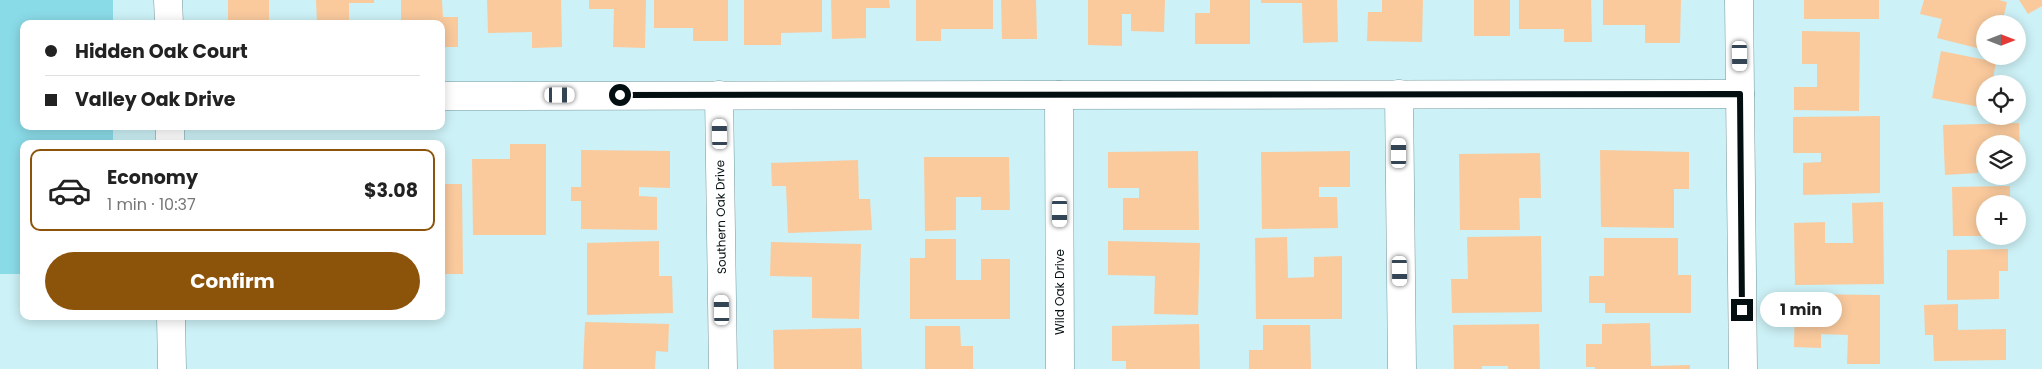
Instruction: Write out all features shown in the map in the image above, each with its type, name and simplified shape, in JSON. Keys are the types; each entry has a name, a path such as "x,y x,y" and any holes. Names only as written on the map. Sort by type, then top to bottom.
{"street":[{"path":"168,0 169,20"},
{"path":"1739,0 1743,369"},
{"path":"1399,94 1402,369"},
{"path":"445,96 1740,94"},
{"name":"Southern Oak Drive","path":"719,95 723,369"},
{"name":"Wild Oak Drive","path":"1059,95 1060,369"},
{"path":"171,320 172,369"}],"shaded area":[{"path":"0,0 113,0 113,20 20,20 20,130 113,130 113,140 20,140 20,274 0,274"}],"building":[{"path":"228,0 269,0 269,20 228,20"},
{"path":"316,0 374,0 374,3 349,3 349,20 317,20"},
{"path":"401,0 442,0 443,17 458,17 458,47 445,47 445,20 401,20"},
{"path":"487,0 561,0 562,47 532,48 532,32 488,33"},
{"path":"589,0 646,0 645,48 613,47 614,9 589,9"},
{"path":"654,0 728,0 728,41 693,41 693,28 654,28"},
{"path":"744,0 822,0 822,32 781,33 781,45 744,45"},
{"path":"831,0 889,0 890,8 866,8 866,38 832,39"},
{"path":"916,0 993,0 993,29 941,29 941,41 916,41"},
{"path":"1001,0 1036,0 1037,39 1002,39"},
{"path":"1088,0 1165,0 1164,32 1131,31 1131,14 1122,14 1122,46 1088,45"},
{"path":"1210,0 1250,0 1250,44 1195,44 1195,13 1210,13"},
{"path":"1261,0 1337,0 1338,42 1303,43 1302,3 1261,3"},
{"path":"1382,0 1423,0 1422,42 1367,41 1368,12 1382,12"},
{"path":"1474,0 1510,0 1510,36 1474,36"},
{"path":"1519,0 1591,0 1592,42 1564,42 1564,29 1519,29"},
{"path":"1603,0 1681,0 1680,43 1645,43 1645,25 1603,25"},
{"path":"1804,0 1879,0 1879,19 1804,19"},
{"path":"1924,0 1999,0 2007,2 2004,15 1976,15 1976,48 1937,38 1942,19 1920,14"},
{"path":"2019,0 2042,0 2042,6 2028,14"},
{"path":"1802,31 1860,32 1859,111 1794,110 1794,87 1817,87 1817,64 1802,64"},
{"path":"1941,51 1976,58 1976,65 1995,65 1994,75 1976,75 1976,106 1932,98"},
{"path":"1880,116 1880,193 1803,195 1803,163 1821,162 1821,153 1793,153 1793,117"},
{"path":"1943,125 2019,125 2019,135 1976,135 1976,173 1945,175"},
{"path":"510,144 546,144 546,235 473,235 472,159 510,159"},
{"path":"581,150 670,151 670,188 639,187 639,196 657,197 657,230 581,229 581,201 571,201 571,187 581,187"},
{"path":"1600,150 1689,152 1689,189 1674,189 1674,228 1601,227"},
{"path":"1198,151 1199,230 1123,230 1123,198 1139,198 1139,188 1108,188 1108,152"},
{"path":"1350,151 1350,187 1319,187 1319,197 1337,197 1338,228 1262,229 1261,152"},
{"path":"1540,153 1541,198 1519,198 1520,230 1460,230 1459,154"},
{"path":"924,157 1009,157 1010,210 981,210 981,197 956,197 956,230 925,231"},
{"path":"858,160 859,199 870,199 872,230 788,233 786,186 772,186 771,163"},
{"path":"445,184 462,184 463,274 445,274"},
{"path":"2010,186 2010,195 1976,195 1976,236 1953,236 1952,187"},
{"path":"1883,202 1884,284 1795,285 1794,223 1825,222 1825,243 1853,243 1852,203"},
{"path":"1541,236 1542,312 1452,313 1451,279 1468,279 1467,237"},
{"path":"1287,237 1288,278 1314,277 1314,257 1342,256 1342,319 1256,319 1255,238"},
{"path":"1604,238 1678,238 1678,275 1691,275 1691,313 1605,313 1605,303 1589,303 1589,276 1604,276"},
{"path":"925,239 956,239 956,280 981,280 981,259 1010,259 1010,319 910,319 910,258 925,258"},
{"path":"659,241 659,276 672,276 673,313 587,315 587,243"},
{"path":"1108,241 1200,243 1198,315 1154,314 1155,276 1108,275"},
{"path":"771,242 861,244 859,319 812,318 812,277 770,276"},
{"path":"2008,249 2008,271 1999,271 1999,299 1947,300 1947,250"},
{"path":"1795,294 1880,295 1880,364 1847,364 1848,335 1821,334 1821,348 1794,347"},
{"path":"1958,304 1958,330 2006,329 2006,360 1934,361 1933,335 1925,335 1924,305"},
{"path":"585,322 669,324 668,352 656,351 655,369 583,369"},
{"path":"1650,323 1651,366 1690,365 1690,369 1595,369 1595,367 1586,367 1586,344 1602,344 1602,324"},
{"path":"1199,324 1200,369 1126,369 1126,361 1112,361 1112,326"},
{"path":"1539,324 1540,369 1508,369 1508,366 1482,366 1482,369 1454,369 1453,325"},
{"path":"1263,325 1310,325 1311,369 1249,369 1249,350 1263,350"},
{"path":"925,326 960,326 961,346 973,346 973,369 925,369"},
{"path":"861,328 862,369 774,369 773,330"}],"route":[{"path":"620,95 1740,94 1742,310"}]}
